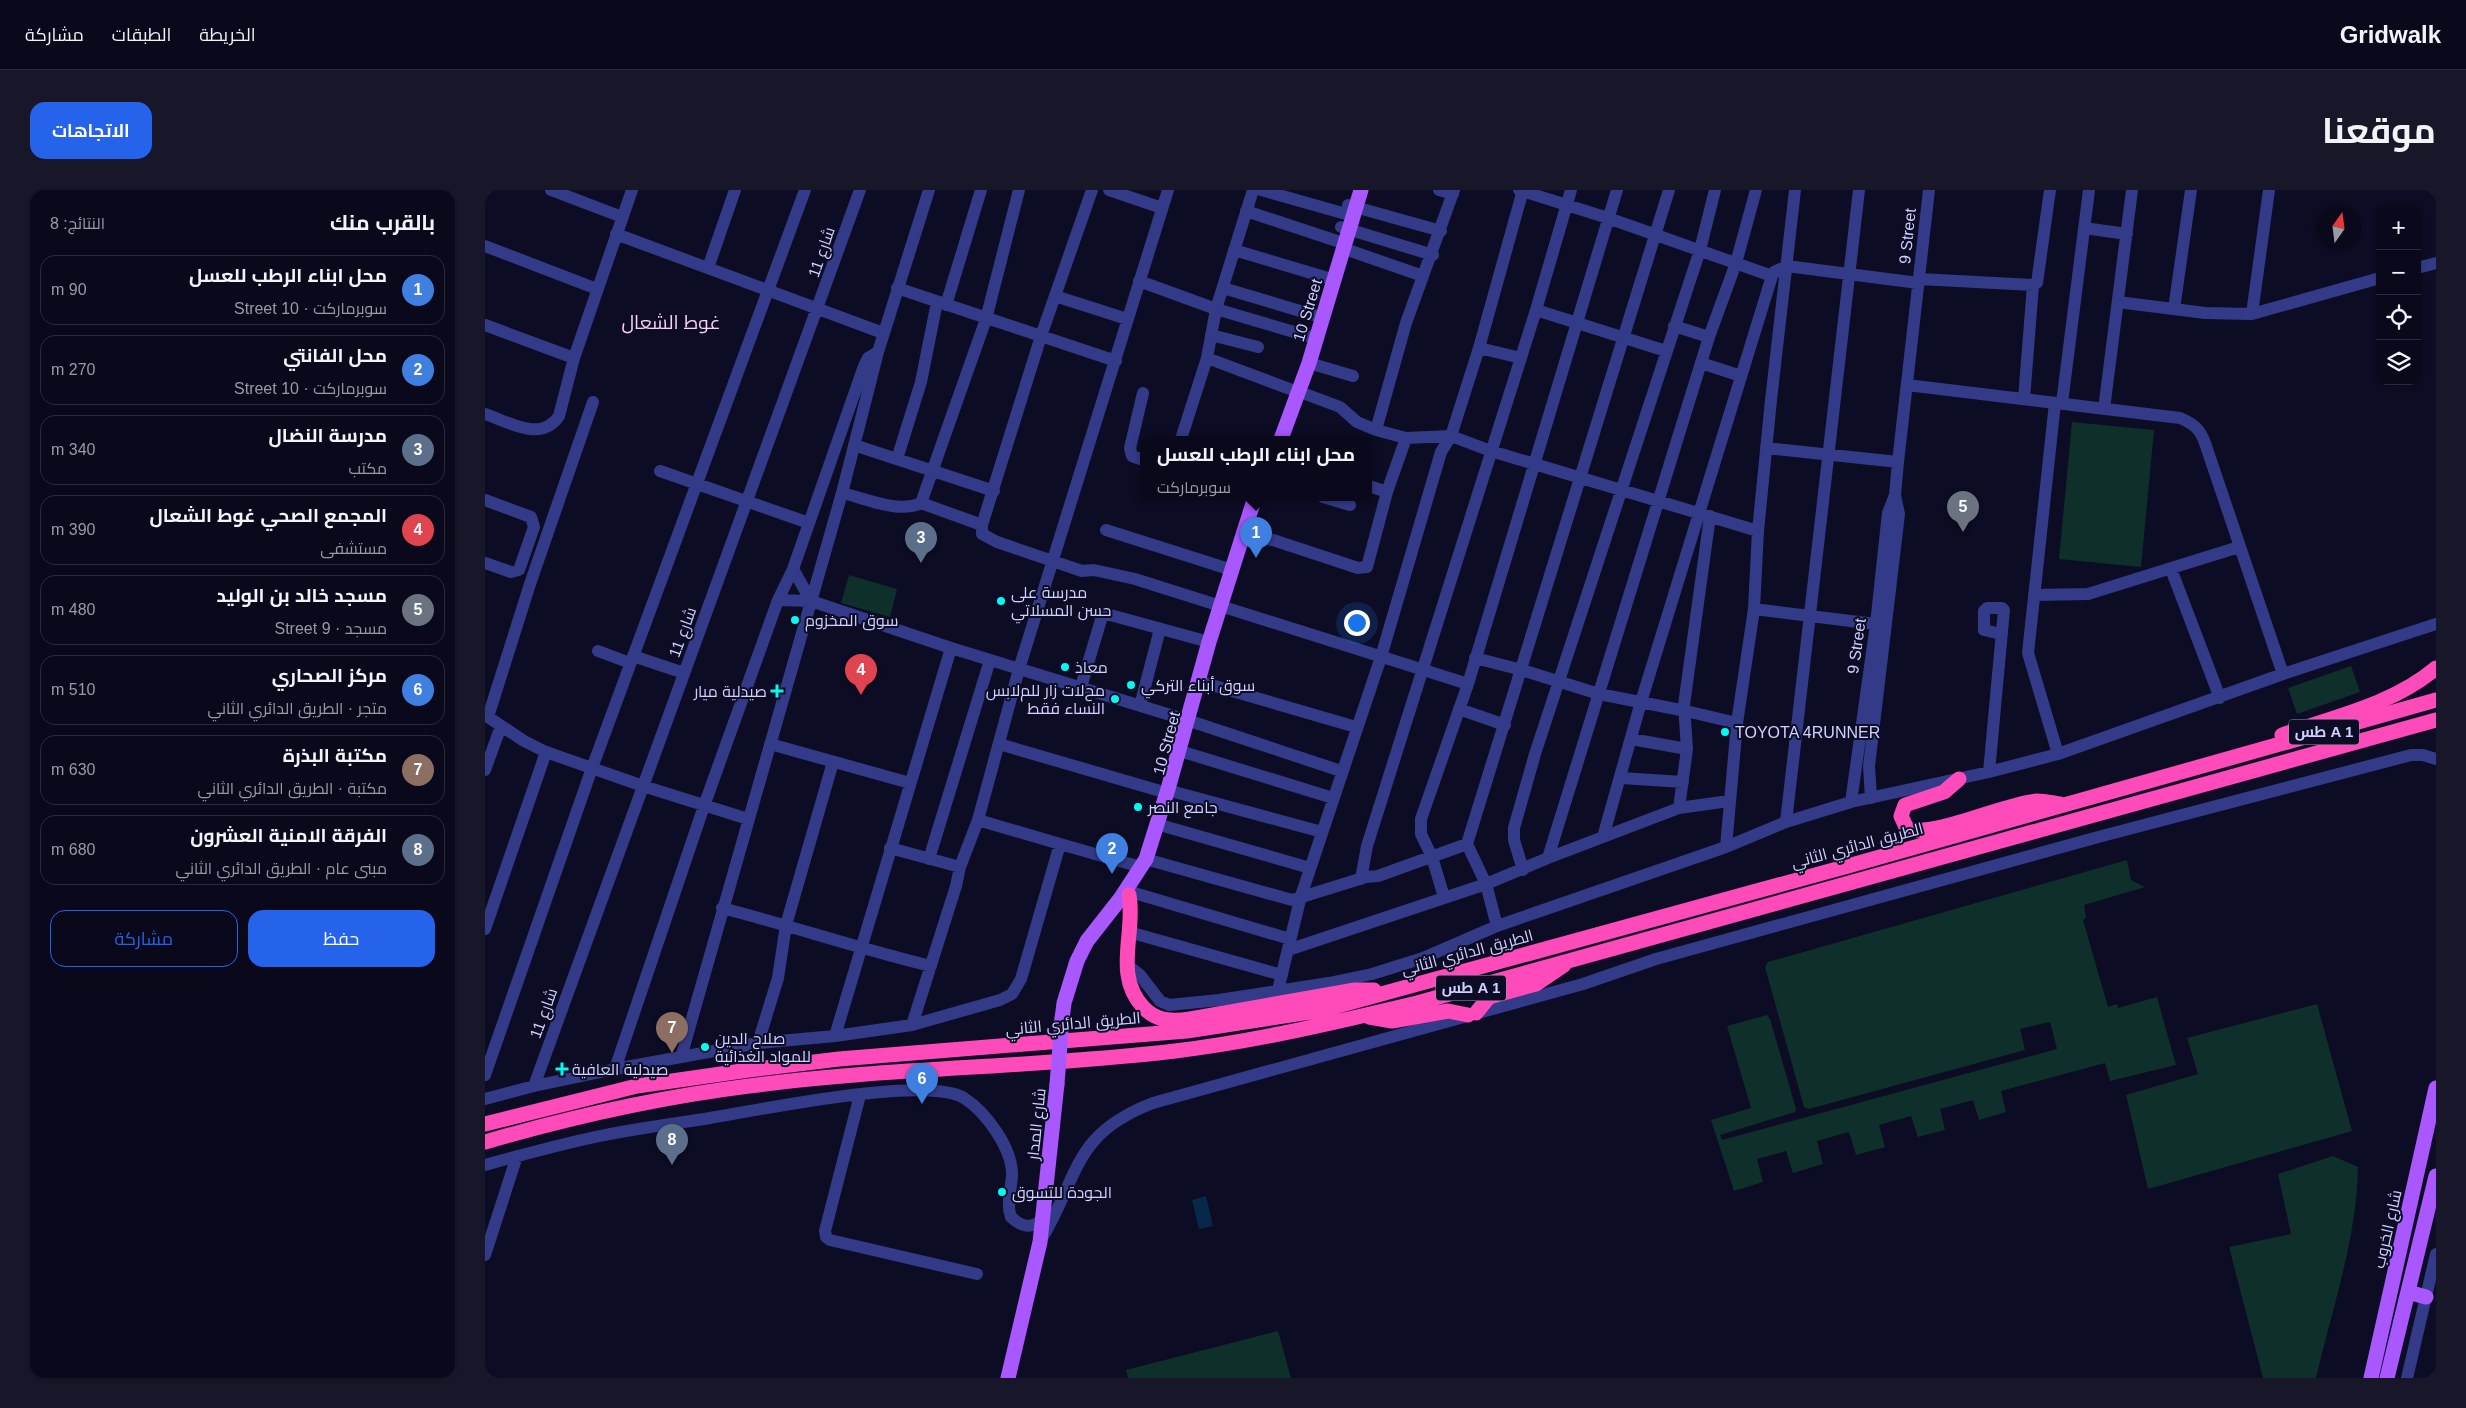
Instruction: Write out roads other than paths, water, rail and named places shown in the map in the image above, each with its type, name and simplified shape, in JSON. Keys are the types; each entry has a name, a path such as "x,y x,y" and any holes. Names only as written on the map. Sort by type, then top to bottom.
{"highway":[{"path":"2212,764 2264,741 2385,699 2417,682 2436,668"},
{"name":"الطريق الدائري الثاني","path":"485,1124 637,1086 739,1071 858,1057 1187,1031 1323,1010 2067,805 2436,700"},
{"name":"طس A 1","path":"485,1142 532,1128 639,1105 749,1086 1174,1051 1251,1040 1363,1016 2045,830 2436,720"},
{"path":"1959,779 1944,792 1905,806 1901,816 1907,829 1913,830 1944,825 2038,801 2067,805"},
{"path":"1130,893 1127,978 1131,990 1139,1003 1149,1013 1162,1020 1176,1021 1355,990 1398,989"},
{"path":"1363,1016 1392,1021 1439,1011 1472,1014 1489,997 1536,984 1570,960"}],"main road":[{"name":"10 Street","path":"1276,436 1309,363 1346,225 1353,190"},
{"name":"10 Street","path":"1282,436 1297,392 1328,278 1346,225 1361,190"},
{"name":"10 Street","path":"1077,961 1087,941 1145,864 1169,792 1188,721 1254,501"},
{"name":"10 Street","path":"1077,961 1130,893 1145,864 1160,825 1209,642 1223,607 1232,570 1259,501"},
{"name":"شارع المدار","path":"1008,1378 1040,1242 1064,1003 1077,961"},
{"name":"شارع الخروب","path":"2371,1378 2436,1088"},
{"path":"2387,1378 2436,1176"},
{"path":"2408,1292 2426,1297"}],"street":[{"path":"551,190 622,217"},
{"path":"485,414 529,430 539,431 548,428 559,416 574,358 632,190"},
{"path":"708,268 735,190"},
{"path":"485,1075 631,659 805,190"},
{"name":"شارع 11","path":"534,1086 819,308 860,190"},
{"path":"681,1057 842,493 883,334 929,190"},
{"path":"897,459 921,382 941,303 981,190"},
{"path":"842,493 899,507 911,508 921,503 986,319 1019,190"},
{"path":"1092,190 1041,336 982,525 983,534 986,537 1052,562 1082,571 1094,570 1135,579 1467,684"},
{"path":"1109,190 1162,208"},
{"path":"912,1025 960,867 978,820 1019,669 1168,190"},
{"path":"1182,436 1207,358 1216,309 1253,190"},
{"path":"1261,190 1346,225 1433,255"},
{"path":"1376,430 1406,323 1423,276 1433,255 1453,192 1439,190"},
{"path":"1278,990 1301,896 1356,726 1381,657 1441,452 1451,436 1479,348 1521,190 1608,218 1772,276"},
{"path":"1361,879 1367,846 1537,310 1571,190"},
{"path":"1444,897 1432,858 1421,834 1421,819 1467,684 1617,190"},
{"path":"1497,926 1486,884 1467,844 1523,670 1579,477 1669,190"},
{"path":"1523,870 1513,840 1514,828 1559,683 1700,250 1715,190"},
{"path":"1548,858 1709,337 1736,263 1756,190"},
{"path":"1726,847 1737,724 1753,609 1766,448 1795,190"},
{"path":"1786,822 1859,190"},
{"name":"9 Street","path":"1871,798 1869,766 1888,513 1895,495 1929,190"},
{"path":"1603,837 1641,702 1704,515 1741,376 1774,272 1787,266 1849,276 1919,281 2037,284 2050,190"},
{"path":"2058,754 2029,653 2034,595 2058,403 2089,190"},
{"path":"2105,409 2132,190"},
{"path":"2174,309 2191,190"},
{"path":"2252,314 2269,190"},
{"path":"1246,211 1346,225 1441,231"},
{"path":"1346,225 1423,276"},
{"path":"2084,228 2127,234"},
{"path":"616,234 819,308 883,334"},
{"path":"485,246 597,289"},
{"path":"1234,250 1328,278"},
{"path":"2421,267 2436,263"},
{"path":"2118,302 2205,313 2252,314 2376,279"},
{"path":"1139,281 1216,309 1311,338"},
{"path":"2024,399 2033,285"},
{"path":"897,288 1115,361"},
{"path":"1223,288 1317,316"},
{"path":"1055,296 1127,319"},
{"path":"1537,310 1666,351"},
{"path":"485,325 574,358"},
{"path":"1674,326 1709,337"},
{"path":"1211,335 1258,347"},
{"path":"1479,348 1521,358"},
{"path":"615,1069 704,806 778,600 793,569 864,366 868,358 878,352"},
{"path":"1207,358 1340,407 1357,422 1376,430 1406,438 1451,436 1491,451 1534,462 1758,531"},
{"path":"1309,363 1353,376"},
{"path":"1701,364 1741,376"},
{"path":"1907,385 2180,418 2195,426 2205,443 2283,674"},
{"path":"1140,459 1133,456 1130,448 1143,393"},
{"path":"593,402 486,716 524,742 546,752 643,786 748,819"},
{"path":"1245,536 1273,540 1357,568 1367,567 1387,492 1406,438"},
{"path":"854,445 994,491"},
{"path":"1766,448 1898,462"},
{"path":"660,471 809,523"},
{"path":"1372,487 1387,492"},
{"path":"485,500 531,517 534,527 519,570 511,572 485,563"},
{"path":"1338,501 1350,504"},
{"path":"921,503 982,525"},
{"path":"1679,808 1687,749 1686,711 1684,705 1704,515"},
{"path":"1106,530 1232,570"},
{"path":"2034,595 2088,594 2239,547"},
{"path":"793,569 811,601"},
{"path":"2171,569 2220,698"},
{"path":"778,600 811,601 951,648 1081,687 1341,771"},
{"path":"1753,609 1881,625"},
{"path":"1081,687 1101,614 1105,612 1209,642"},
{"path":"1126,964 1141,975 1164,1004 1219,1000 1329,983 1372,974 1423,958 1497,926 1726,847 1786,822 1851,802 1959,779 2058,754 2220,698 2283,674 2436,624"},
{"name":"9 Street","path":"1851,802 1881,625"},
{"path":"1139,706 1161,629"},
{"path":"1989,772 2001,634"},
{"path":"835,1036 951,648"},
{"path":"598,651 684,674"},
{"path":"1475,658 1523,670 1559,683 1599,694 1686,711 1737,724"},
{"path":"929,859 990,660"},
{"path":"1201,682 1356,726"},
{"path":"1459,708 1505,725"},
{"path":"485,770 501,726"},
{"path":"1631,739 1687,749"},
{"path":"770,744 910,783"},
{"path":"999,744 1169,792 1322,832"},
{"path":"1180,751 1333,798"},
{"path":"485,928 546,752"},
{"path":"1040,1242 1088,1146 1105,1128 1131,1112 1183,1094 1583,984 1656,959 2284,787 2411,755 2423,755 2436,759"},
{"path":"758,1043 778,978 786,925 833,762"},
{"path":"1621,778 1683,782"},
{"path":"1130,893 1289,945 1486,884 1679,808 1729,801"},
{"path":"978,820 1060,844 1292,900 1361,879 1378,876 1467,844"},
{"path":"1160,825 1310,868"},
{"path":"485,1099 534,1086 615,1069 758,1043 835,1036 912,1025 1001,1000 1012,994 1021,979 1060,844"},
{"path":"890,848 960,867"},
{"path":"722,908 786,925 860,949 931,966"},
{"path":"1129,932 1281,976"},
{"path":"485,1164 596,1137 860,1095 923,1091 948,1093 965,1099 987,1120 1007,1149 1012,1174 1009,1206 1011,1217 1027,1226 1034,1226 1042,1220"},
{"path":"860,1095 825,1231 826,1237 830,1240 977,1274"},
{"path":"485,1255 517,1156"},
{"path":"2407,1378 2436,1254"}],"water":[{"path":"1206,1196 1213,1226 1199,1229 1192,1200"}],"place":[{"name":"مسجد خالد بن الوليد","path":"1963,532"},
{"name":"محل ابناء الرطب للعسل","path":"1256,558"},
{"name":"مدرسة النضال","path":"921,563"},
{"name":"مدرسة على حسن المسلاتي","path":"1001,601"},
{"name":"سوق المخزوم","path":"795,620"},
{"name":"معاذ","path":"1065,667"},
{"name":"سوق أبناء التركي","path":"1131,685"},
{"name":"صيدلية ميار","path":"777,691"},
{"name":"المجمع الصحي غوط الشعال","path":"861,695"},
{"name":"محﻻت زار للمﻻبس النساء فقط","path":"1115,699"},
{"name":"TOYOTA 4RUNNER","path":"1725,732"},
{"name":"جامع النصر","path":"1138,807"},
{"name":"محل الفانتي","path":"1112,874"},
{"name":"صلاح الدين للمواد الغذائية","path":"705,1047"},
{"name":"مكتبة البذرة","path":"672,1053"},
{"name":"صيدلية العافية","path":"562,1069"},
{"name":"مركز الصحاري","path":"922,1104"},
{"name":"الفرقة الامنية العشرون","path":"672,1165"},
{"name":"الجودة للتسوق","path":"1002,1192"}],"district":[{"name":"غوط الشعال","path":"671,322"}]}
